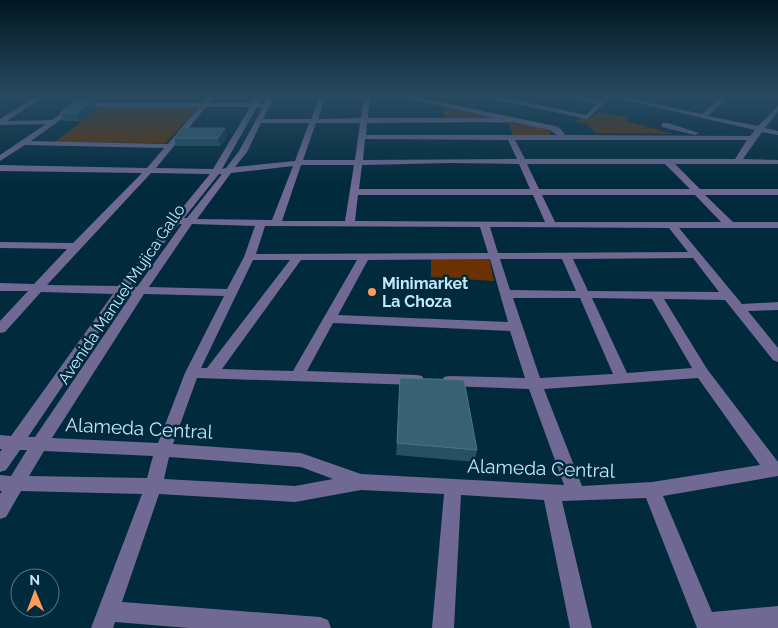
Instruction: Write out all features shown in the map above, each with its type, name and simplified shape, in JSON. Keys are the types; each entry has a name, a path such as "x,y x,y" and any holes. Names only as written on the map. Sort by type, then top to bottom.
{"street":[{"path":"0,159 47,126"},
{"path":"0,329 76,246 150,171 186,126"},
{"name":"Avenida Manuel Mujica Gallo","path":"0,511 8,483 39,444 141,290 182,221 246,126"},
{"name":"Avenida Manuel Mujica Gallo","path":"0,465 7,442 122,289 230,170 244,152 256,126"},
{"path":"276,224 312,126"},
{"path":"350,224 363,126"},
{"path":"540,126 557,130 562,137"},
{"path":"670,126 714,137"},
{"path":"748,126 778,133"},
{"path":"738,161 750,140 761,126"},
{"path":"510,136 551,224"},
{"path":"361,137 714,137 750,140"},
{"path":"22,143 170,146"},
{"path":"0,168 216,172 298,163 523,161 778,162"},
{"path":"667,161 729,224"},
{"path":"355,192 778,192"},
{"path":"182,221 276,224 778,225"},
{"path":"261,223 249,257 192,373 162,450 153,486 106,620 320,628"},
{"path":"484,223 535,384 576,494"},
{"path":"672,224 778,357"},
{"path":"0,245 76,246"},
{"path":"566,255 622,378"},
{"path":"249,257 696,255"},
{"path":"297,376 365,256"},
{"path":"211,373 298,257"},
{"path":"0,288 231,292"},
{"path":"506,294 730,296"},
{"path":"656,295 702,373 775,469"},
{"path":"740,308 778,306"},
{"path":"329,320 516,327"},
{"path":"192,373 535,384 702,373"},
{"name":"Alameda Central","path":"7,442 301,460 361,482"},
{"name":"Alameda Central","path":"8,483 153,486 295,494 361,482 576,494 652,490 775,469"},
{"path":"443,628 453,487"},
{"path":"652,490 707,625 778,617"},
{"path":"551,493 581,628"}],"shaded area":[{"path":"75,126 181,126 166,143 55,142"},
{"path":"510,126 533,126 548,129 551,135 513,135"},
{"path":"589,126 646,126 673,134 596,133"},
{"path":"489,257 494,281 431,277 431,258"}],"building":[{"path":"182,128 225,128 218,138 174,138"},
{"path":"400,378 464,380 477,450 397,443"}],"place":[{"name":"Minimarket La Choza","path":"372,292"}]}
